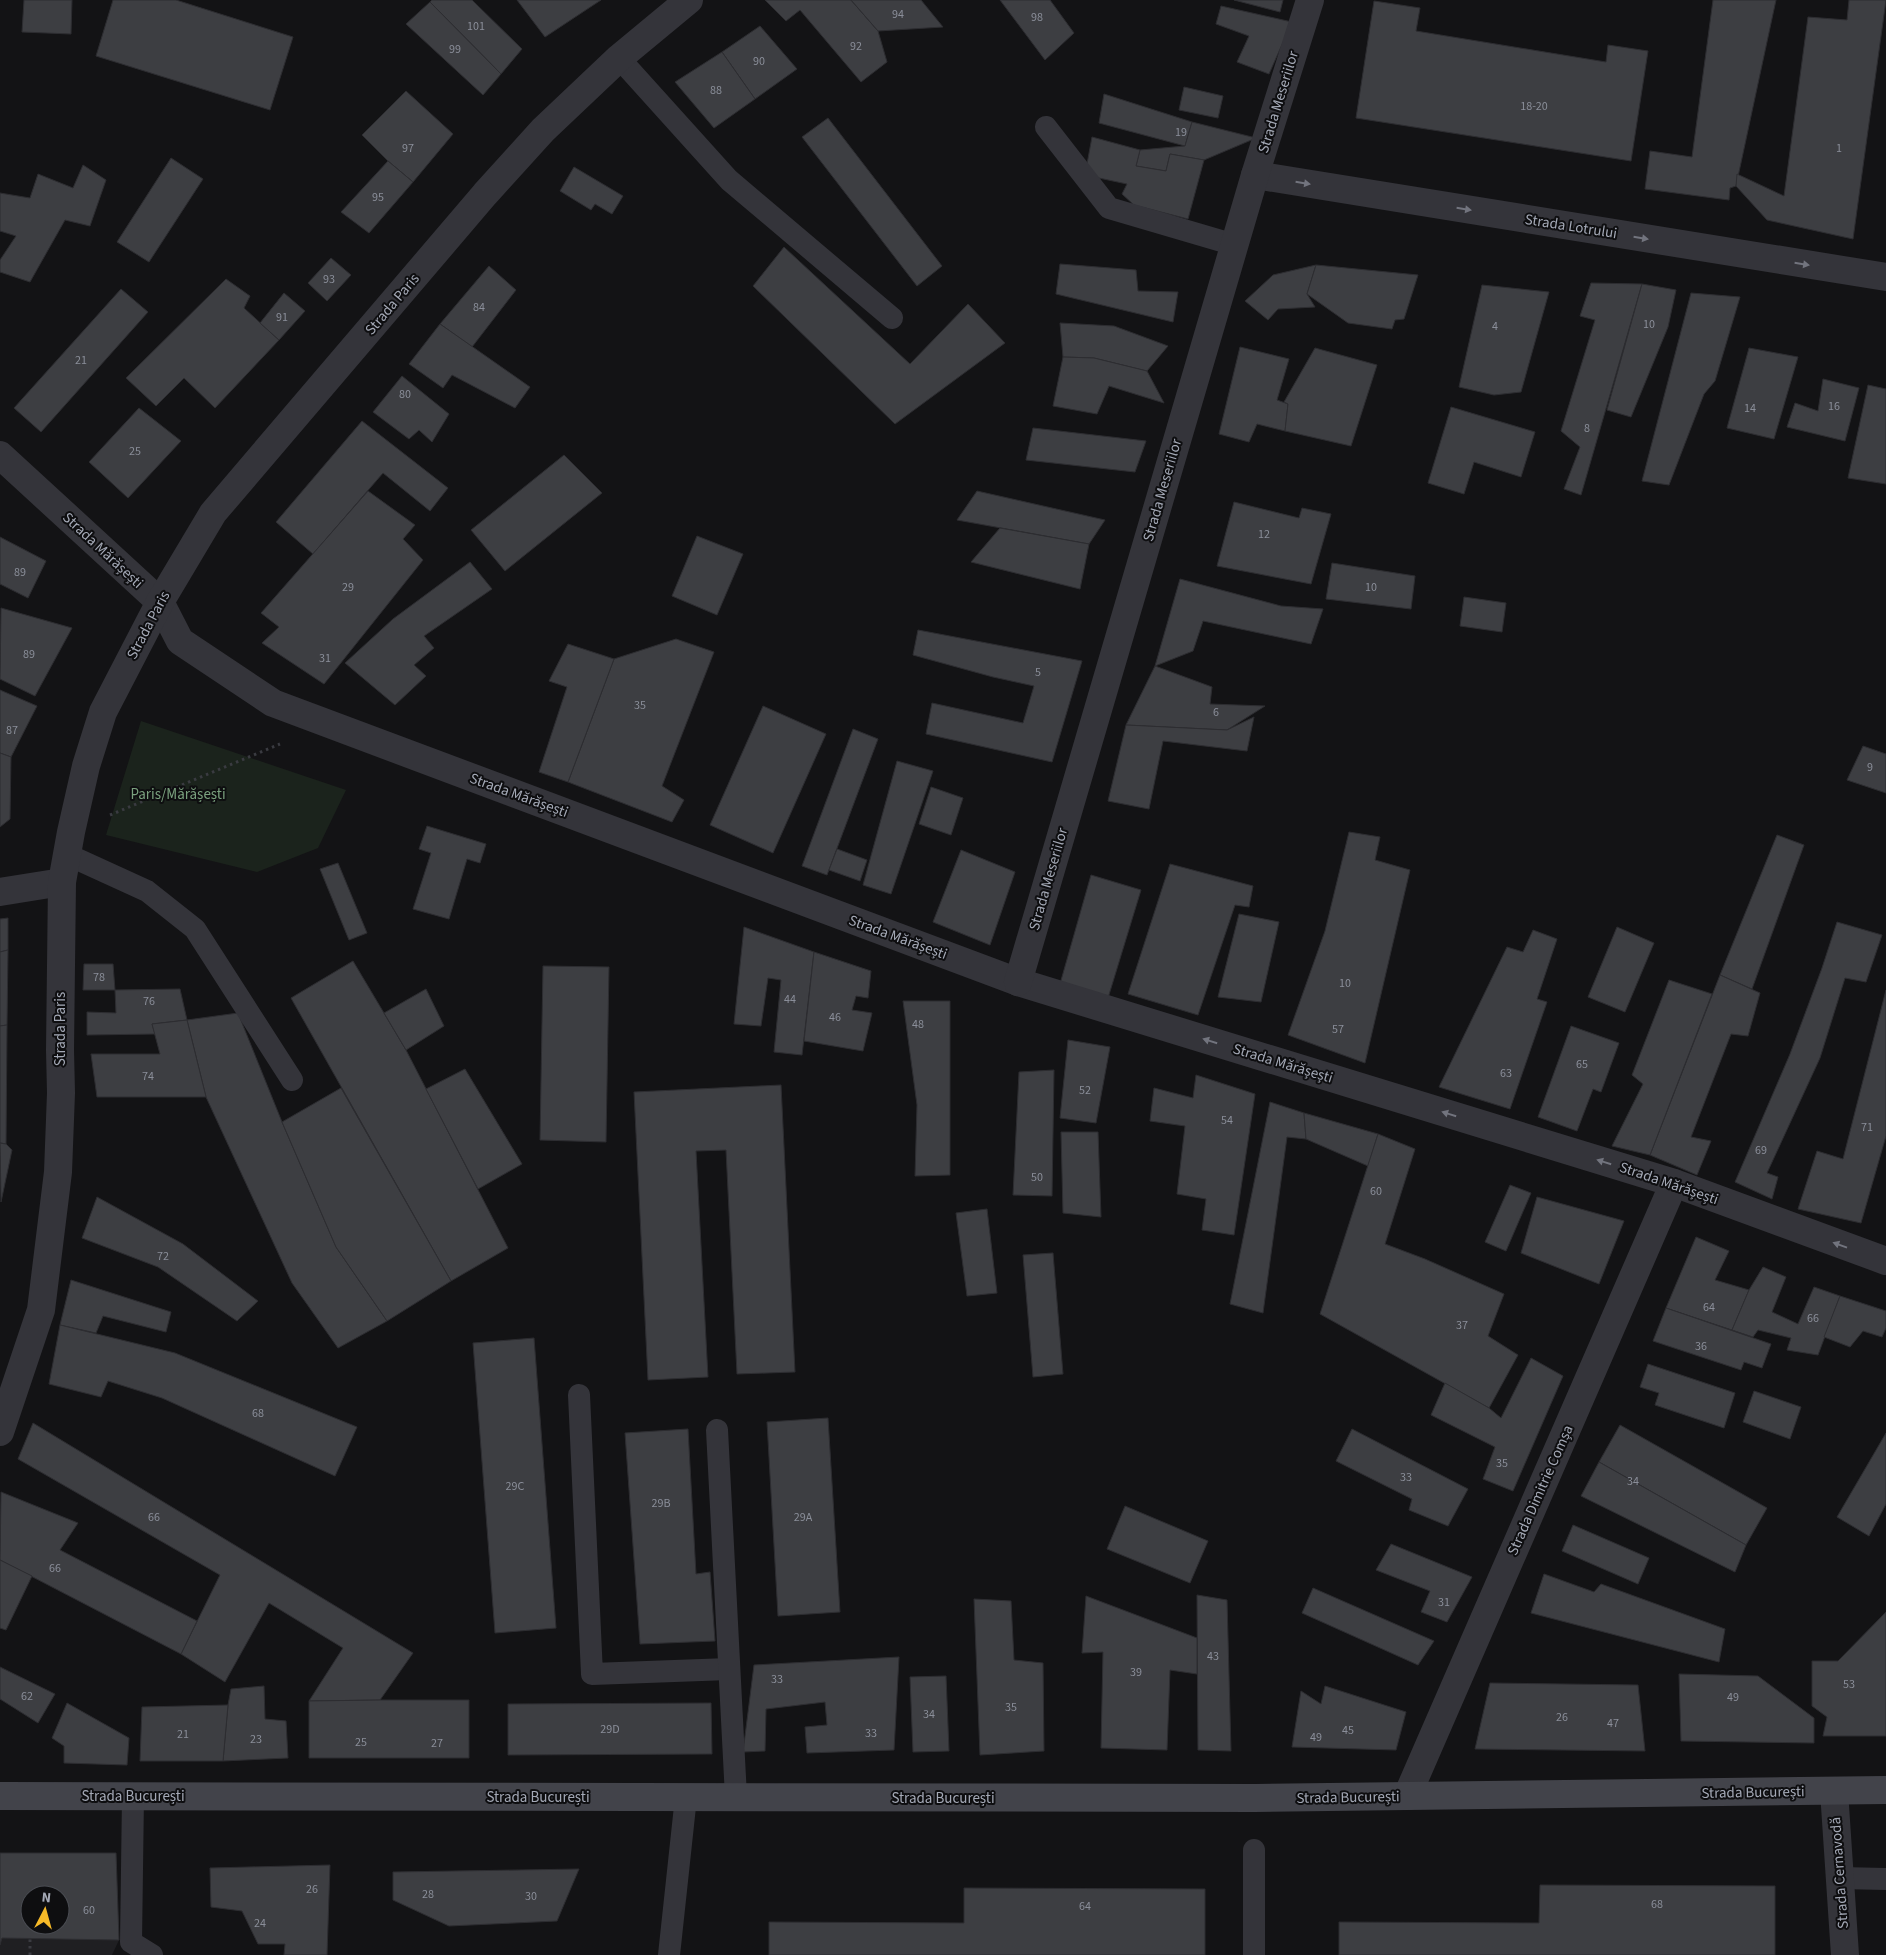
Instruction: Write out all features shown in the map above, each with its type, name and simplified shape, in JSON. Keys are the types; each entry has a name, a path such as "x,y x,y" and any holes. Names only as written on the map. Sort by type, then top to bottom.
{"main road":[{"name":"Strada București","path":"0,1796 1255,1798 1886,1790"}],"street":[{"name":"Strada Paris","path":"0,1432 41,1310 58,1172 61,1092 62,882 68,843 86,766 103,712 160,602 213,513 542,130 619,58 689,0"},
{"name":"Strada Meseriilor","path":"1018,982 1255,175 1310,0"},
{"name":"Strada Lotrului","path":"1255,175 1886,277"},
{"name":"Strada Mărășești","path":"0,455 160,602 180,641 273,703 1018,982 1674,1183 1886,1262"},
{"path":"0,892 62,882"},
{"name":"Strada Dimitrie Comșa","path":"1406,1796 1674,1183"},
{"name":"Strada Cernavodă","path":"1834,1791 1845,1955"}],"lane":[{"path":"619,58 728,180 892,318"},
{"path":"1046,126 1109,208 1235,245"},
{"path":"68,843 147,891 195,929 292,1080"},
{"path":"579,1395 592,1674 729,1669"},
{"path":"717,1430 736,1797"},
{"path":"133,1796 131,1942 152,1955"},
{"path":"669,1955 686,1797"},
{"path":"1254,1850 1254,1955"},
{"path":"1840,1878 1886,1879"}],"path":[{"path":"68,843 328,724"},
{"path":"30,1939 30,1955"}],"shaded area":[{"path":"0,1853 116,1853 119,1940 112,1955 0,1955"}],"green space":[{"name":"Paris/Mărășești","path":"141,721 346,790 318,848 257,872 106,835"}],"building":[{"path":"24,0 72,0 71,34 22,32"},
{"path":"113,0 176,0 293,37 270,110 96,56"},
{"path":"432,0 472,0 522,49 501,74 430,2"},
{"path":"517,0 601,0 545,37"},
{"path":"765,0 851,0 878,31 887,62 861,82 800,10 786,21"},
{"path":"851,0 921,0 943,27 878,31"},
{"path":"1000,0 1050,0 1074,33 1045,60"},
{"path":"1234,0 1283,0 1280,12"},
{"path":"1713,0 1776,0 1736,186 1730,188 1729,200 1645,189 1650,151 1692,157"},
{"path":"1849,0 1886,0 1853,239 1767,220 1736,186 1737,174 1784,196 1808,17 1847,20"},
{"path":"1374,1 1420,8 1416,31 1606,62 1608,45 1648,51 1631,161 1356,118"},
{"path":"430,2 501,74 483,95 406,24"},
{"path":"1221,6 1292,22 1269,74 1237,62 1249,36 1216,24"},
{"path":"760,26 797,69 755,99 722,52"},
{"path":"722,52 755,99 714,128 675,82"},
{"path":"1184,87 1223,96 1218,118 1179,110"},
{"path":"406,91 453,134 413,182 362,135"},
{"path":"1104,94 1192,122 1185,146 1099,123"},
{"path":"828,118 942,266 917,286 802,137"},
{"path":"1192,122 1256,138 1204,160 1170,154 1166,171 1136,166 1140,150 1185,146"},
{"path":"1092,137 1140,150 1136,166 1166,171 1170,154 1204,160 1188,219 1134,205 1122,194 1127,184 1085,175"},
{"path":"171,158 203,179 149,262 117,242"},
{"path":"388,161 413,182 369,233 341,212"},
{"path":"83,165 106,180 90,226 65,220 30,282 0,272 0,260 16,236 0,231 0,193 30,198 38,174 73,188"},
{"path":"574,167 623,196 612,214 595,204 591,210 560,191"},
{"path":"784,247 910,364 968,304 1005,343 895,424 753,286"},
{"path":"331,258 351,275 327,301 308,283"},
{"path":"1060,264 1136,270 1138,291 1178,292 1173,322 1056,294"},
{"path":"1316,265 1307,294 1315,307 1278,309 1268,320 1245,301 1273,275"},
{"path":"1316,265 1418,275 1404,319 1395,320 1392,329 1348,323 1307,294"},
{"path":"489,266 516,290 472,347 440,324"},
{"path":"226,279 250,296 244,308 279,340 215,408 184,378 156,406 126,378"},
{"path":"1591,283 1642,284 1581,495 1564,489 1580,447 1561,431 1595,320 1580,316"},
{"path":"1642,284 1676,290 1668,327 1631,417 1607,410"},
{"path":"1482,285 1549,292 1521,392 1494,395 1459,387"},
{"path":"121,289 148,312 41,432 14,408"},
{"path":"284,293 305,311 279,340 260,323"},
{"path":"1691,293 1740,297 1715,381 1704,394 1669,485 1642,481"},
{"path":"1060,323 1114,326 1168,346 1147,371 1094,358 1063,357"},
{"path":"440,324 530,387 515,408 452,375 443,388 409,364"},
{"path":"1240,347 1289,359 1277,400 1288,404 1285,431 1257,424 1249,442 1219,434"},
{"path":"1315,348 1377,365 1351,446 1285,431 1288,404 1284,402"},
{"path":"1749,348 1798,357 1774,439 1727,428"},
{"path":"1063,357 1094,358 1147,371 1164,403 1109,386 1097,414 1053,406"},
{"path":"402,376 449,414 432,442 419,430 409,439 373,412"},
{"path":"1823,379 1859,388 1845,441 1787,427 1795,403 1818,411"},
{"path":"1868,385 1886,389 1886,484 1848,478"},
{"path":"1451,407 1535,432 1521,477 1474,462 1464,494 1428,483"},
{"path":"139,408 181,441 128,498 89,462"},
{"path":"362,421 448,488 430,511 383,473 313,554 276,522"},
{"path":"1033,428 1146,441 1135,472 1026,460"},
{"path":"564,455 602,493 505,571 471,530"},
{"path":"368,491 415,525 403,539 423,560 324,684 262,643 279,627 261,613"},
{"path":"977,491 1105,520 1089,544 957,520"},
{"path":"1234,502 1299,518 1302,508 1331,514 1311,584 1217,566"},
{"path":"1000,528 1089,544 1080,589 971,562"},
{"path":"697,536 743,554 717,615 672,596"},
{"path":"0,537 46,561 28,598 0,584"},
{"path":"470,562 492,589 424,636 434,648 414,665 426,676 395,705 345,663 393,619"},
{"path":"1332,563 1415,576 1411,609 1326,599"},
{"path":"1180,579 1281,606 1323,609 1311,644 1203,621 1193,651 1155,666"},
{"path":"1464,597 1506,603 1502,632 1460,626"},
{"path":"1,608 72,628 35,696 0,679"},
{"path":"918,630 1082,661 1052,762 926,734 932,703 1023,723 1034,686 913,655"},
{"path":"676,639 714,652 662,786 684,800 672,822 568,782 614,659"},
{"path":"568,644 614,659 568,782 539,772 567,687 549,681"},
{"path":"1155,666 1212,687 1210,704 1265,706 1227,730 1126,725"},
{"path":"0,690 37,706 11,757 0,753"},
{"path":"763,706 826,734 773,853 710,825"},
{"path":"1254,717 1247,751 1163,741 1149,809 1108,801 1126,725 1227,730"},
{"path":"853,729 878,739 827,875 802,866"},
{"path":"1863,746 1886,754 1886,793 1847,780"},
{"path":"0,753 11,757 10,819 0,827"},
{"path":"897,761 933,771 891,894 863,885"},
{"path":"931,787 963,798 951,835 919,824"},
{"path":"427,826 486,844 480,863 467,859 449,919 413,909 431,853 419,849"},
{"path":"1349,832 1380,837 1375,860 1410,870 1365,1063 1288,1035 1325,931"},
{"path":"1777,835 1804,845 1752,989 1720,975"},
{"path":"837,849 867,860 860,881 829,870"},
{"path":"961,850 1015,872 990,945 933,922"},
{"path":"338,863 367,933 349,940 320,869"},
{"path":"1170,864 1253,886 1249,907 1235,905 1198,1015 1128,994"},
{"path":"1091,875 1141,890 1108,998 1060,984"},
{"path":"1239,914 1279,922 1261,1002 1218,997"},
{"path":"8,918 8,950 0,952 0,919"},
{"path":"1837,922 1882,935 1866,982 1845,978 1820,1058 1767,1173 1778,1177 1772,1199 1735,1182 1790,1054"},
{"path":"744,927 814,952 802,1055 774,1052 781,980 768,978 761,1026 734,1024"},
{"path":"1617,927 1654,943 1625,1012 1588,997"},
{"path":"1533,930 1557,939 1537,999 1547,1002 1510,1109 1439,1087 1507,947 1523,952"},
{"path":"8,950 7,1025 0,1026 0,952"},
{"path":"814,952 871,971 868,998 856,996 852,1010 872,1013 863,1051 804,1041"},
{"path":"353,961 406,1050 508,1248 451,1281 291,998"},
{"path":"84,964 113,964 115,990 83,990"},
{"path":"543,966 609,967 606,1142 540,1140"},
{"path":"1720,975 1760,993 1748,1036 1731,1034 1691,1137 1711,1141 1697,1175 1650,1155"},
{"path":"1669,980 1712,994 1650,1155 1612,1146 1643,1084 1632,1075"},
{"path":"180,989 187,1020 152,1024 155,1034 87,1035 87,1012 116,1013 115,990"},
{"path":"426,989 444,1026 406,1050 384,1013"},
{"path":"1886,990 1886,1136 1861,1223 1798,1209 1817,1151 1843,1159"},
{"path":"903,1001 950,1001 950,1175 915,1176 917,1105"},
{"path":"238,1013 282,1122 336,1247 387,1321 338,1348 292,1283 206,1097 187,1020"},
{"path":"187,1020 206,1097 97,1097 91,1054 160,1054 152,1024"},
{"path":"7,1025 6,1144 0,1143 0,1026"},
{"path":"1571,1026 1619,1043 1601,1092 1593,1089 1577,1131 1538,1117"},
{"path":"1068,1040 1110,1047 1096,1123 1060,1118"},
{"path":"465,1069 522,1164 478,1189 426,1089"},
{"path":"1054,1070 1052,1196 1013,1195 1019,1072"},
{"path":"1196,1075 1255,1094 1234,1235 1202,1230 1206,1199 1177,1194 1185,1126 1150,1121 1154,1088 1193,1098"},
{"path":"781,1085 795,1372 737,1374 726,1150 696,1151 708,1377 648,1380 634,1092"},
{"path":"341,1088 451,1281 387,1321 336,1247 282,1122"},
{"path":"1270,1102 1304,1113 1306,1139 1287,1137 1263,1313 1230,1304"},
{"path":"1304,1113 1378,1134 1368,1166 1306,1139"},
{"path":"1061,1132 1098,1132 1101,1217 1063,1213"},
{"path":"1378,1134 1415,1149 1385,1244 1425,1259 1504,1294 1488,1336 1518,1355 1489,1408 1320,1314"},
{"path":"0,1143 6,1144 12,1150 1,1202"},
{"path":"1510,1185 1531,1193 1506,1251 1485,1242"},
{"path":"97,1197 183,1244 258,1301 237,1321 158,1267 82,1238"},
{"path":"1537,1197 1624,1221 1599,1284 1521,1253"},
{"path":"987,1209 997,1293 967,1296 956,1213"},
{"path":"1696,1237 1729,1251 1715,1280 1749,1290 1732,1330 1666,1308"},
{"path":"1053,1253 1063,1374 1033,1377 1023,1255"},
{"path":"1763,1267 1786,1277 1772,1312 1798,1324 1814,1287 1840,1296 1818,1355 1787,1350 1791,1338 1758,1330 1753,1337 1732,1330 1749,1290"},
{"path":"71,1280 171,1312 166,1332 103,1316 96,1333 60,1325"},
{"path":"1840,1296 1886,1311 1886,1328 1882,1337 1863,1331 1850,1347 1824,1337"},
{"path":"1666,1308 1771,1344 1762,1368 1744,1362 1741,1370 1653,1341"},
{"path":"60,1325 175,1353 357,1427 335,1476 162,1398 108,1381 101,1397 49,1384"},
{"path":"534,1338 556,1628 495,1633 473,1343"},
{"path":"1531,1358 1563,1376 1513,1491 1483,1479 1495,1447 1431,1415 1445,1383 1489,1408 1501,1418"},
{"path":"1648,1364 1735,1393 1724,1428 1655,1405 1659,1393 1640,1387"},
{"path":"1754,1391 1801,1407 1790,1439 1743,1422"},
{"path":"828,1418 840,1612 778,1616 767,1422"},
{"path":"33,1423 413,1653 380,1700 309,1701 343,1648 269,1603 225,1682 181,1654 220,1575 18,1459"},
{"path":"1620,1425 1767,1508 1746,1545 1599,1462"},
{"path":"688,1429 696,1574 710,1572 715,1641 640,1644 625,1433"},
{"path":"1352,1429 1468,1489 1448,1526 1409,1510 1412,1499 1336,1461"},
{"path":"1886,1433 1886,1504 1869,1536 1837,1517"},
{"path":"1599,1462 1746,1545 1735,1572 1581,1496"},
{"path":"1,1492 78,1523 60,1550 197,1621 181,1654 0,1560"},
{"path":"1125,1506 1208,1541 1190,1583 1107,1549"},
{"path":"1573,1525 1649,1558 1638,1584 1562,1551"},
{"path":"1391,1544 1472,1577 1447,1622 1421,1612 1430,1591 1376,1570"},
{"path":"0,1560 32,1576 6,1630 0,1628"},
{"path":"1544,1574 1594,1592 1601,1584 1725,1629 1719,1662 1531,1613"},
{"path":"1313,1588 1434,1641 1418,1665 1302,1613"},
{"path":"1197,1595 1227,1600 1231,1751 1198,1750"},
{"path":"1086,1596 1197,1638 1197,1674 1170,1670 1167,1750 1101,1748 1103,1652 1082,1653"},
{"path":"974,1599 1011,1601 1014,1660 1043,1663 1044,1751 980,1755"},
{"path":"1886,1612 1886,1736 1823,1736 1827,1717 1812,1706 1812,1661 1838,1661"},
{"path":"899,1657 894,1750 807,1753 805,1727 827,1725 825,1702 766,1709 765,1751 743,1752 754,1665"},
{"path":"0,1667 55,1694 38,1723 0,1699"},
{"path":"1679,1674 1758,1676 1814,1718 1814,1743 1681,1741"},
{"path":"946,1676 949,1751 913,1752 910,1677"},
{"path":"1490,1683 1638,1685 1645,1751 1475,1749"},
{"path":"264,1686 265,1719 286,1721 288,1758 223,1761 231,1689"},
{"path":"1325,1686 1406,1712 1396,1750 1292,1747 1301,1691 1321,1704"},
{"path":"469,1700 469,1758 309,1758 309,1701"},
{"path":"67,1703 129,1738 127,1765 64,1763 64,1746 52,1738"},
{"path":"711,1703 712,1754 508,1755 508,1704"},
{"path":"228,1705 223,1761 140,1761 142,1707"},
{"path":"0,1853 116,1853 119,1940 2,1938 0,1945"},
{"path":"330,1865 327,1955 284,1955 285,1944 258,1944 242,1911 211,1907 210,1868"},
{"path":"579,1869 557,1921 449,1926 393,1900 393,1872"},
{"path":"1540,1885 1775,1886 1775,1955 1339,1955 1339,1922 1539,1923"},
{"path":"964,1888 1205,1889 1205,1955 769,1955 769,1922 964,1923"}]}
